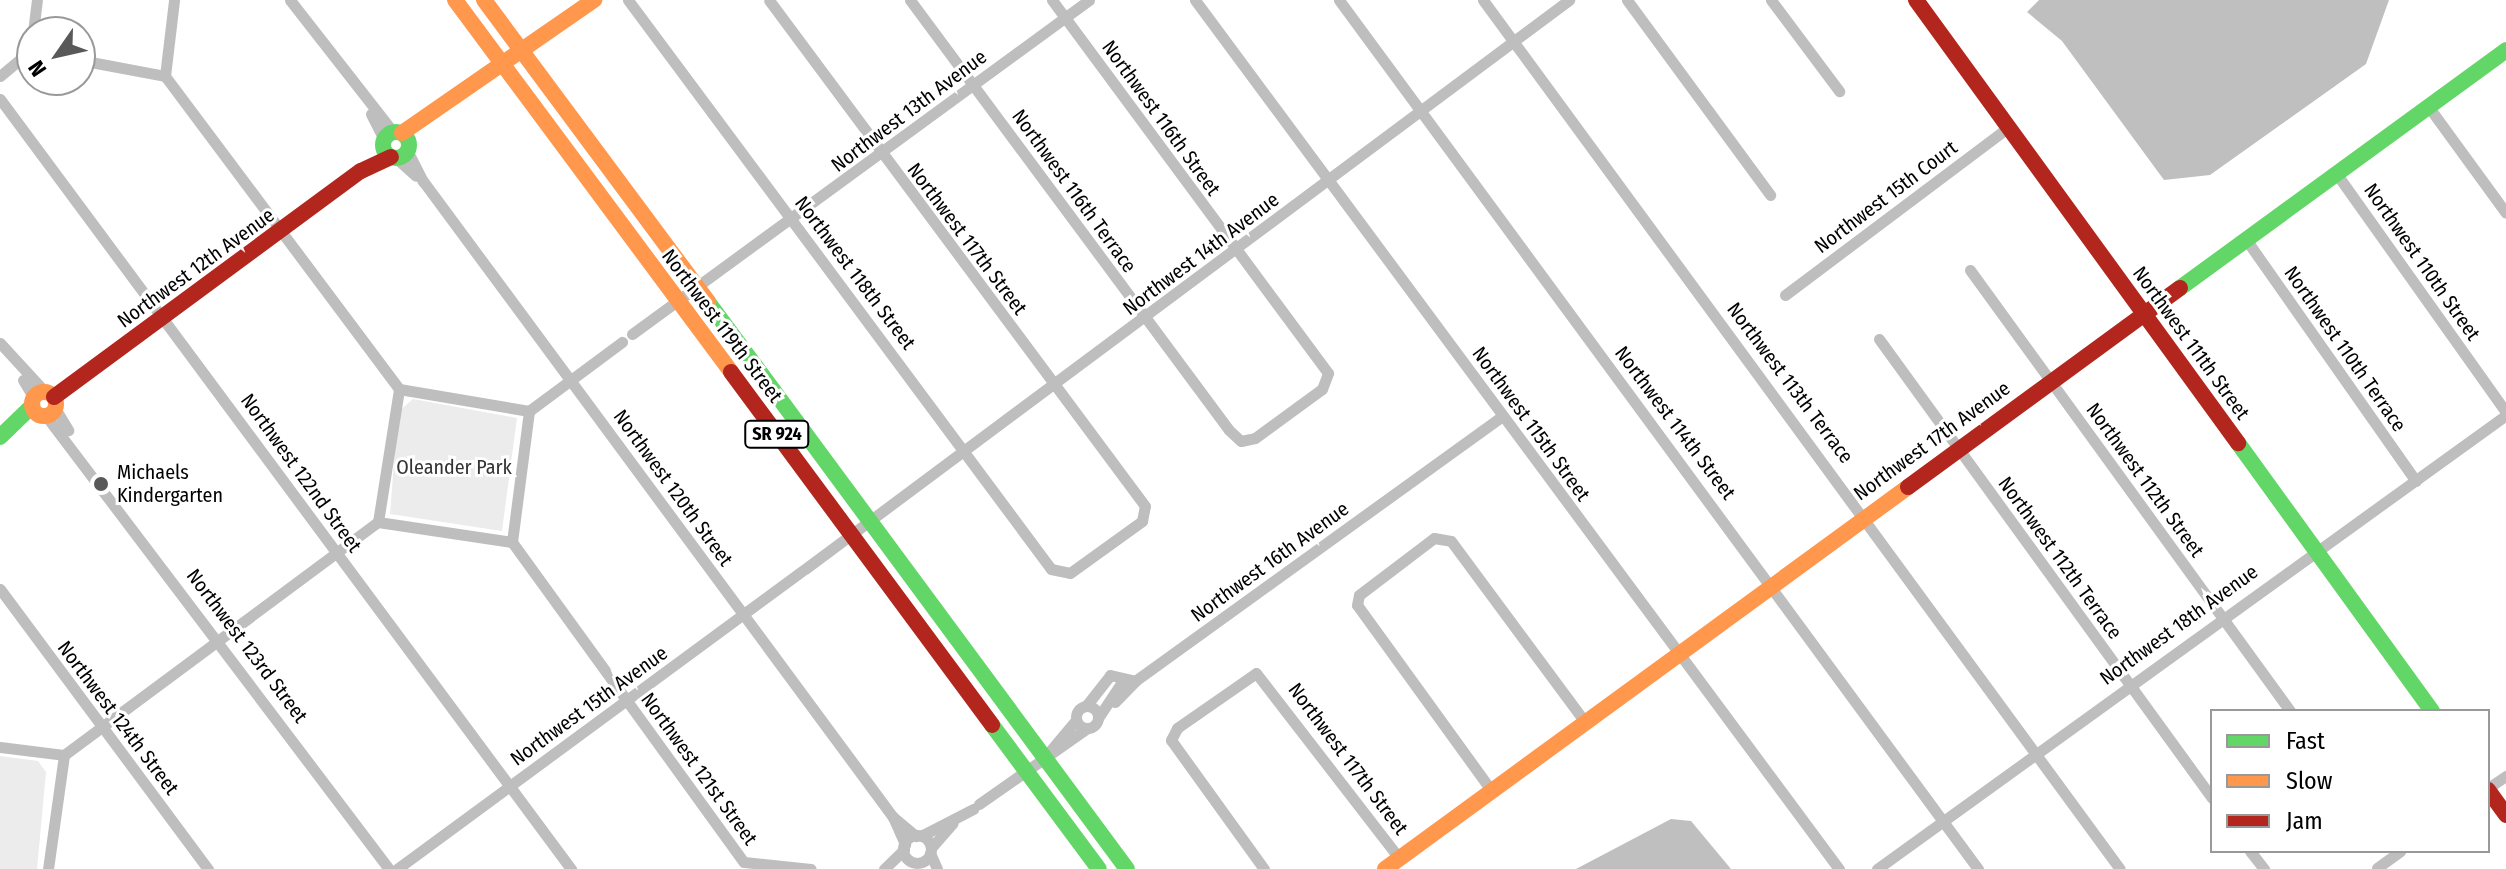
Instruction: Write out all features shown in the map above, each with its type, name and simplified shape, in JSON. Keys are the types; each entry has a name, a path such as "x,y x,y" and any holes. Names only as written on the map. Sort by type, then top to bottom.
{"main road":[{"name":"Northwest 119th Street","path":"455,0 1099,869"},
{"name":"Northwest 119th Street","path":"484,0 1127,869"},
{"name":"Northwest 12th Avenue","path":"1,436 594,0"},
{"name":"Northwest 111th Street","path":"1916,0 2431,709"},
{"name":"Northwest 17th Avenue","path":"1385,869 2050,378 2506,50"},
{"path":"2490,792 2506,815"}],"street":[{"path":"165,76 174,0"},
{"name":"Northwest 120th Street","path":"290,0 893,817 904,847 919,864"},
{"name":"Northwest 118th Street","path":"628,0 1051,569"},
{"name":"Northwest 117th Street","path":"769,0 1147,512 1142,521 1070,573 1051,569"},
{"name":"Northwest 116th Terrace","path":"910,0 1145,318 1241,441"},
{"name":"Northwest 116th Street","path":"1052,0 1328,373 1322,389 1241,441"},
{"name":"Northwest 13th Avenue","path":"632,334 882,155 1089,0"},
{"name":"Northwest 115th Street","path":"1195,0 1839,869"},
{"name":"Northwest 114th Street","path":"1339,0 1772,584 1978,869"},
{"name":"Northwest 113th Terrace","path":"1483,0 1865,515 2120,869"},
{"name":"Northwest 14th Avenue","path":"852,535 1569,0"},
{"path":"1627,0 1770,195"},
{"path":"1771,0 1839,91"},
{"path":"0,76 16,63"},
{"path":"96,63 165,76 399,389 529,411 622,342"},
{"name":"Northwest 122nd Street","path":"0,99 571,869"},
{"path":"2428,106 2506,213"},
{"name":"Northwest 15th Court","path":"1785,295 2009,127"},
{"name":"Northwest 110th Street","path":"2336,173 2506,414"},
{"name":"Northwest 110th Terrace","path":"2245,238 2416,481"},
{"name":"Northwest 112th Street","path":"1970,270 2289,709"},
{"name":"Northwest 112th Terrace","path":"1879,339 2210,795"},
{"name":"Northwest 123rd Street","path":"0,343 389,869"},
{"path":"378,522 399,389"},
{"path":"48,869 64,755 378,522 512,542 529,411"},
{"name":"Northwest 18th Avenue","path":"1877,869 2316,548 2416,481 2506,414"},
{"name":"Northwest 16th Avenue","path":"953,823 1086,729 1129,680 1503,416"},
{"name":"Northwest 15th Avenue","path":"397,869 852,535"},
{"path":"1491,790 1359,611 1359,595 1434,538 1451,541 1584,721"},
{"name":"Northwest 121st Street","path":"512,542 744,866"},
{"name":"Northwest 124th Street","path":"0,589 208,869"},
{"name":"Northwest 16th Avenue","path":"1045,757 1104,688 1110,675 1129,680"},
{"name":"Northwest 117th Street","path":"1264,869 1173,747 1177,728 1249,676 1267,681 1399,858"},
{"path":"1104,688 1115,699"},
{"path":"1086,706 1098,718"},
{"path":"1076,720 1086,729"},
{"path":"0,747 64,755"},
{"name":"Northwest 120th Street","path":"893,817 918,836 930,851 937,869"},
{"path":"884,869 918,836 953,823"},
{"path":"897,869 919,864 953,823"},
{"path":"2252,853 2264,869"},
{"path":"2377,868 2395,853"},
{"path":"744,866 811,869"}],"green space":[{"name":"Oleander Park","path":"413,399 517,418 502,531 390,514 398,412"},
{"path":"0,756 38,761 46,772 37,869 0,869"}],"shaded area":[{"path":"2039,0 2389,0 2366,64 2210,175 2164,180 2062,41 2027,12"},
{"path":"1671,819 1691,821 1731,869 1576,869"}],"traffic: fast":[{"path":"2180,288 2506,50"},
{"path":"396,132 405,136 409,145 405,154 396,158 387,154 383,145 387,136 396,132"},
{"path":"708,302 1127,869"},
{"path":"0,437 32,406"},
{"path":"2238,443 2431,709"},
{"path":"992,725 1099,869"}],"traffic: slow":[{"path":"455,0 731,372"},
{"path":"484,0 708,302"},
{"path":"402,133 594,0"},
{"path":"44,392 53,395 56,404 53,413 44,416 35,413 32,404 35,395 44,392"},
{"path":"1385,869 1908,487"}],"traffic: jam":[{"path":"1916,0 2238,443"},
{"path":"54,397 361,171 391,157"},
{"path":"1908,487 2180,288"},
{"path":"731,372 992,725"},
{"path":"2490,793 2506,815"}],"place":[{"name":"Michaels Kindergarten","path":"101,484"}]}
